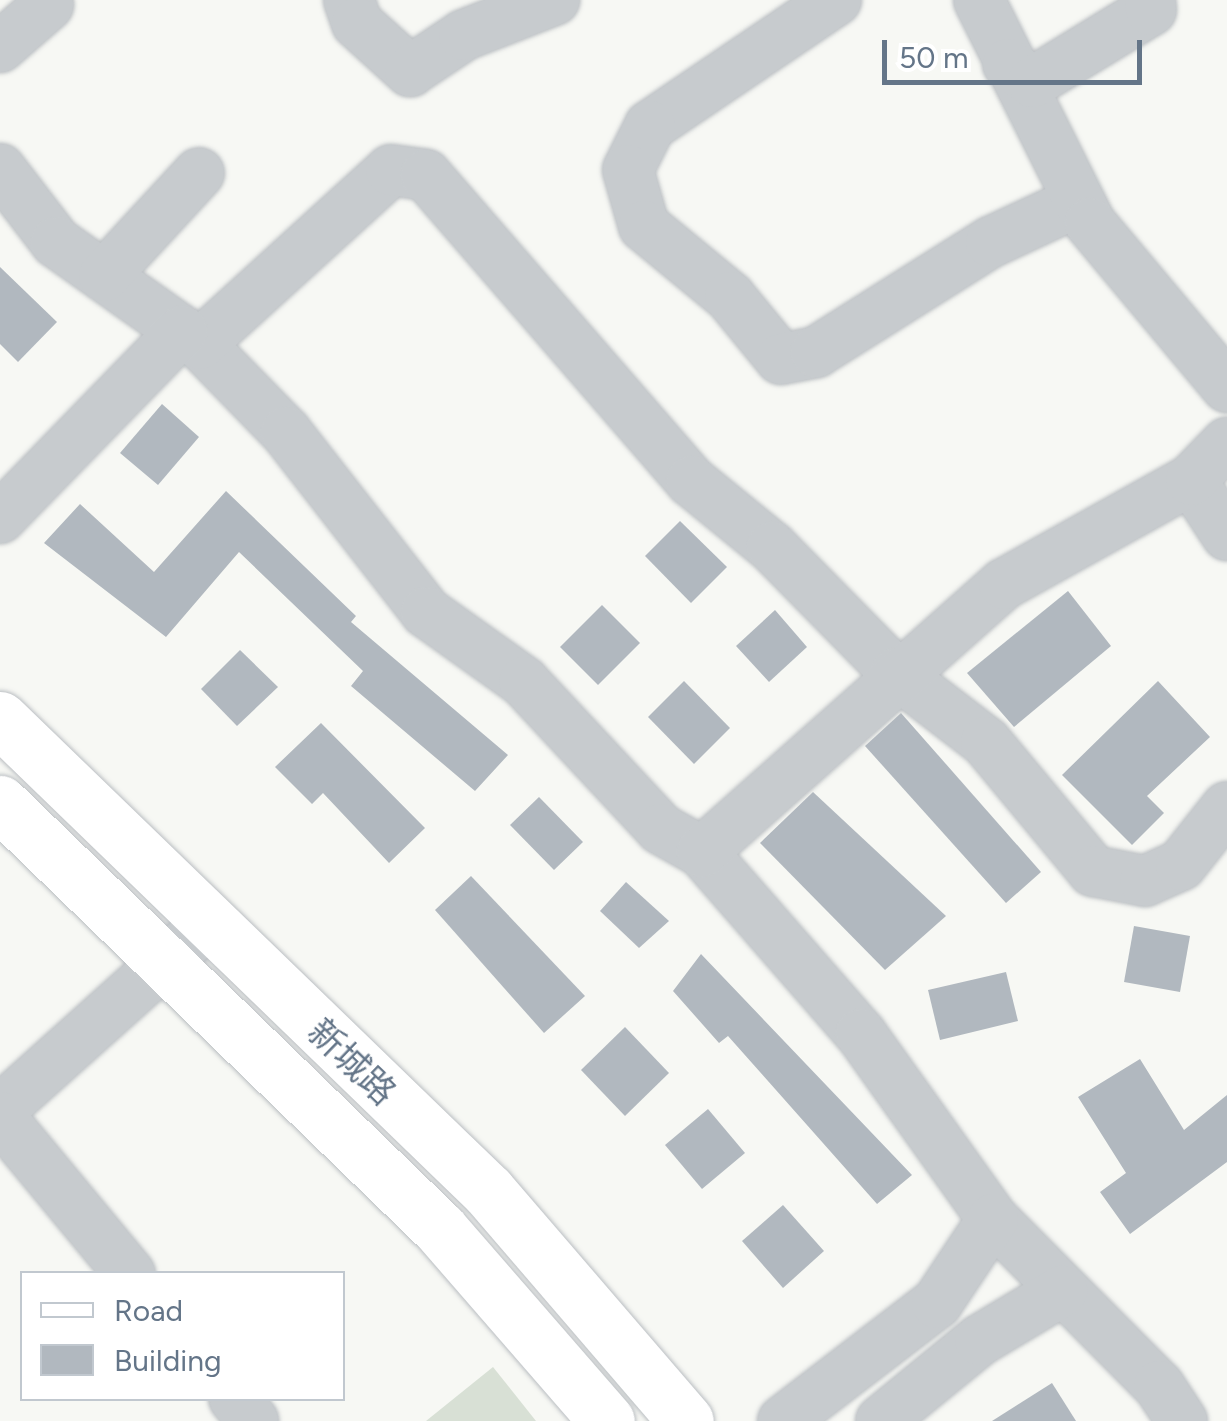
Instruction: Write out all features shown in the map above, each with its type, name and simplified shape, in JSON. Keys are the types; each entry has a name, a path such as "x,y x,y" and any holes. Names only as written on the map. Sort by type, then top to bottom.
{"main road":[{"name":"新城路","path":"0,719 488,1192 691,1419"},
{"name":"新城路","path":"0,803 440,1229 607,1421"}],"street":[{"path":"350,0 357,23 410,71 464,36 554,0"},
{"path":"836,0 650,126 628,170 644,226 730,298 781,359 816,352 991,242 1078,201"},
{"path":"979,0 1078,201 1227,387"},
{"path":"1008,64 1032,82 1150,10 1150,0"},
{"path":"0,47 48,5"},
{"path":"0,169 56,242 191,337 286,432 426,612 524,682 661,829 702,852 862,1034 993,1219 1182,1421"},
{"path":"0,518 191,337 390,170 426,175 691,481 772,547 896,673 986,742 1093,871 1145,881 1182,865 1227,807"},
{"path":"104,276 200,173"},
{"path":"702,852 896,673 1004,584 1191,480 1227,443"},
{"path":"1191,480 1227,535"},
{"path":"128,1271 0,1113 208,924"},
{"path":"783,1421 937,1303 993,1219"},
{"path":"881,1421 980,1340 1062,1291"},
{"path":"236,1401 252,1421"}],"shaded area":[{"path":"493,1367 536,1421 426,1421"}],"building":[{"path":"0,267 57,322 18,362 0,344"},
{"path":"162,404 199,437 158,485 120,453"},
{"path":"226,491 356,616 351,622 508,755 475,791 351,686 363,671 239,552 166,637 44,543 80,504 154,572"},
{"path":"680,521 727,567 691,603 645,556"},
{"path":"1068,591 1111,646 1014,727 967,673"},
{"path":"602,605 640,643 598,685 560,647"},
{"path":"775,610 807,647 769,682 736,646"},
{"path":"240,650 278,687 237,726 201,689"},
{"path":"684,681 730,728 694,764 648,717"},
{"path":"1158,681 1210,737 1147,796 1164,813 1132,845 1062,775"},
{"path":"901,713 1041,872 1006,903 865,746"},
{"path":"321,723 425,828 389,863 323,793 312,804 275,767"},
{"path":"813,792 946,916 885,970 760,843"},
{"path":"539,797 583,842 554,870 510,825"},
{"path":"471,876 585,996 544,1033 435,910"},
{"path":"626,882 669,921 639,948 600,911"},
{"path":"1134,926 1190,936 1180,992 1124,982"},
{"path":"701,954 912,1175 877,1204 728,1036 719,1043 673,991"},
{"path":"1006,972 1018,1021 940,1040 928,990"},
{"path":"625,1027 669,1073 625,1116 581,1070"},
{"path":"1140,1059 1184,1130 1227,1095 1227,1162 1130,1234 1100,1192 1126,1173 1078,1097"},
{"path":"708,1109 745,1153 702,1189 665,1145"},
{"path":"783,1205 824,1251 783,1288 742,1241"},
{"path":"1052,1383 1076,1421 992,1421"}]}
